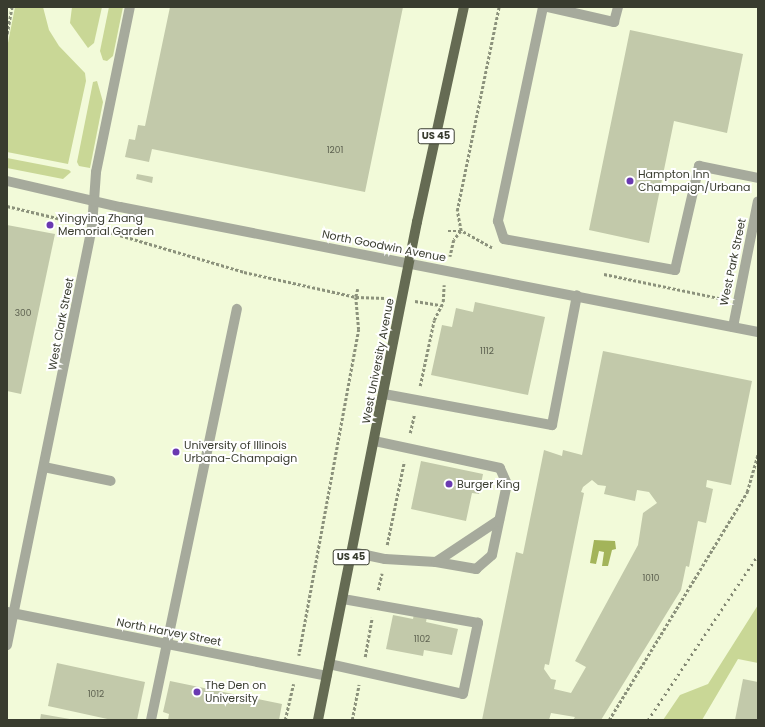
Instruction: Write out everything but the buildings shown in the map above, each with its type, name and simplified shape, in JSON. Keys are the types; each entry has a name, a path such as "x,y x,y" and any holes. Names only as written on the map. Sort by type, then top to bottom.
{"main road":[{"name":"West University Avenue","path":"318,720 409,264 464,7"}],"street":[{"name":"West Clark Street","path":"7,645 10,613 44,467 92,227 96,172 130,7"},
{"path":"543,7 498,221 504,238 675,270 699,166 758,178"},
{"path":"548,7 614,22 618,7"},
{"name":"North Goodwin Avenue","path":"7,180 94,201 409,264 577,295 758,332"},
{"name":"West Park Street","path":"733,327 758,201"},
{"path":"384,394 552,425 577,295"},
{"path":"151,720 237,309"},
{"path":"352,552 385,559 436,562 476,569 492,555 507,484 500,468 374,441"},
{"path":"44,467 111,481"},
{"path":"436,562 499,520"},
{"path":"329,664 463,694 478,623 343,599"},
{"name":"North Harvey Street","path":"10,613 327,676"}],"path":[{"path":"7,34 12,7"},
{"path":"498,8 457,211 461,230 471,238 499,251"},
{"path":"7,206 79,224"},
{"path":"448,231 461,230"},
{"path":"454,240 461,230"},
{"path":"106,231 244,272 356,297 364,296"},
{"path":"597,273 720,298"},
{"path":"300,651 359,329 356,297 358,289"},
{"path":"420,386 434,320 440,305 443,302 442,294"},
{"path":"436,302 440,305"},
{"path":"410,434 415,412"},
{"path":"609,720 747,492 758,454"},
{"path":"387,547 405,461"},
{"path":"378,590 382,571"},
{"path":"364,659 374,612"},
{"path":"285,720 293,685"},
{"path":"352,720 358,690"}],"shaded area":[{"path":"15,7 43,7 49,30 59,46 85,73 86,81 68,164 7,152 7,48"},
{"path":"72,7 102,7 94,43 88,48 70,23"},
{"path":"109,7 123,7 113,56 107,61 103,60 100,51"},
{"path":"97,81 103,102 90,168 79,166 77,162 93,82"},
{"path":"7,158 69,170 71,172 63,179 7,168"},
{"path":"594,540 615,541 616,549 612,550 608,566 602,566 604,552 599,551 596,564 590,563"},
{"path":"758,605 758,663 738,659 702,720 663,720 680,695 708,684"}],"railway":[{"path":"648,720 758,555"}],"place":[{"name":"Hampton Inn Champaign/Urbana","path":"630,181"},
{"name":"Yingying Zhang Memorial Garden","path":"50,225"},
{"name":"University of Illinois Urbana-Champaign","path":"176,452"},
{"name":"Burger King","path":"449,484"},
{"name":"The Den on University","path":"197,692"}]}
